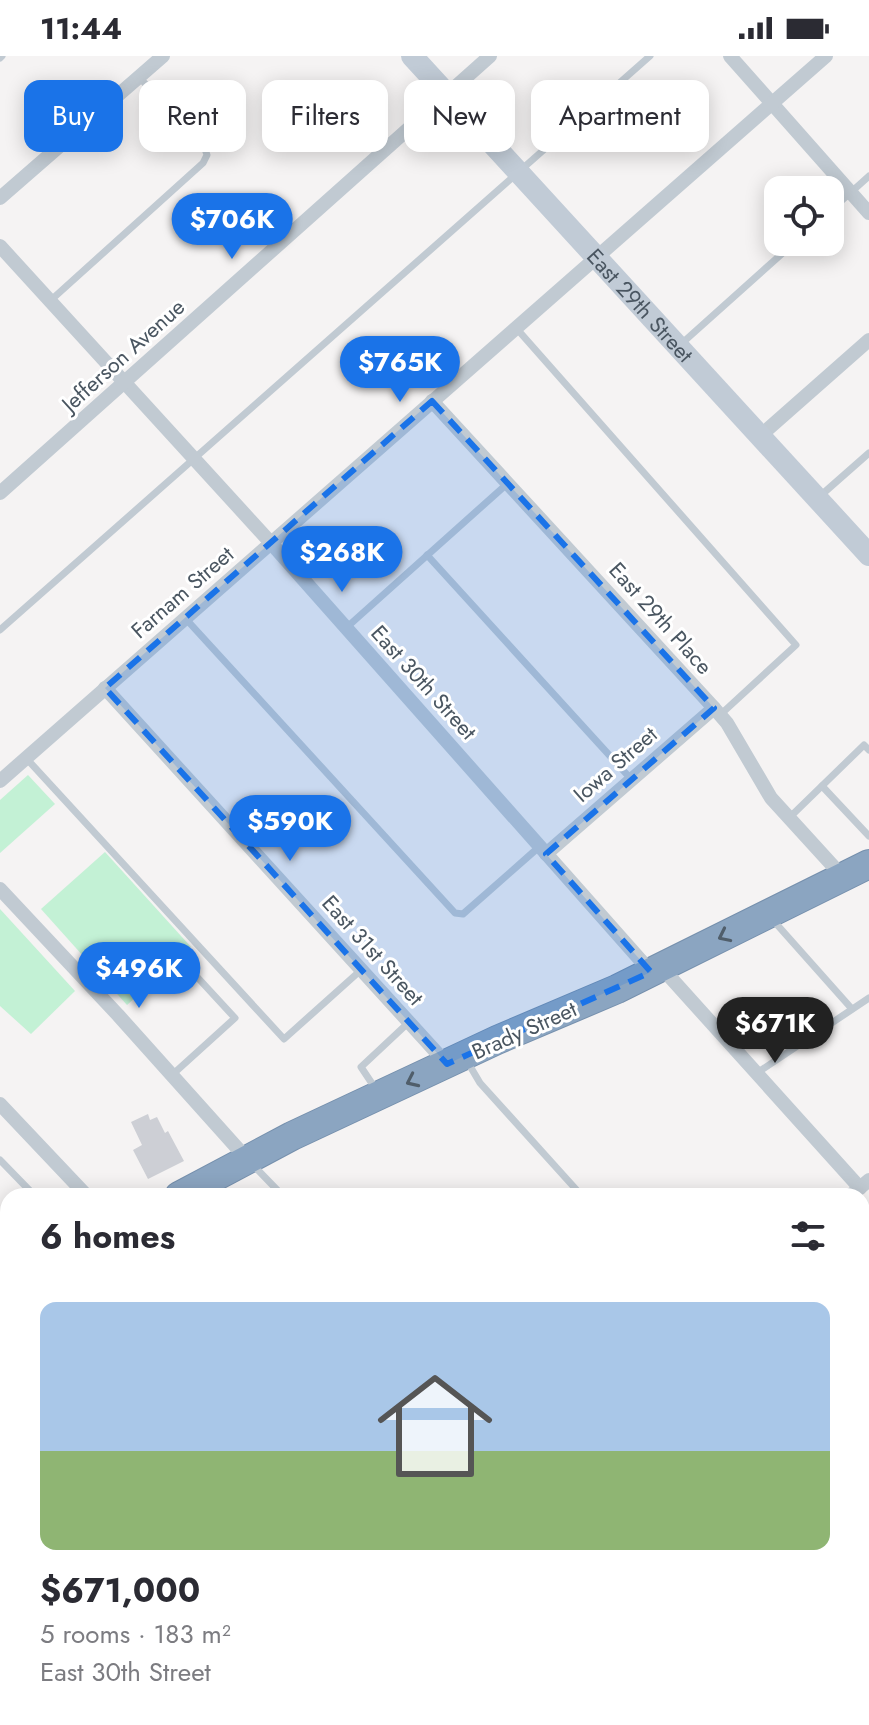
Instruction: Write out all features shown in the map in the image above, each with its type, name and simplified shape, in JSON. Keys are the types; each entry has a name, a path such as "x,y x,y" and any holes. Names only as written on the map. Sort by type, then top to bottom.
{"highway":[{"name":"Brady Street","path":"194,1188 380,1095 656,970 869,864"}],"street":[{"path":"0,198 163,56"},
{"name":"East 29th Street","path":"412,56 434,80"},
{"name":"Jefferson Avenue","path":"463,80 490,56"},
{"path":"730,56 869,213"},
{"name":"Farnam Street","path":"0,781 826,56"},
{"name":"Jefferson Avenue","path":"0,493 404,133"},
{"name":"East 29th Street","path":"501,152 869,555"},
{"name":"East 30th Street","path":"0,246 271,543 543,850 757,1073 860,1188"},
{"path":"760,436 869,340"},
{"name":"East 29th Place","path":"432,401 717,711 771,798 843,877"},
{"name":"East 31st Street","path":"105,688 408,1023 455,1060"},
{"name":"Iowa Street","path":"543,850 717,711"},
{"path":"0,889 247,1159"},
{"path":"0,1104 79,1188"}],"lane":[{"path":"0,630 650,56"},
{"path":"50,301 203,163 207,155 205,149 139,77"},
{"path":"844,198 869,176"},
{"path":"678,346 779,256"},
{"path":"516,328 796,645 717,711"},
{"path":"817,498 869,453"},
{"path":"346,628 508,483"},
{"path":"427,555 631,779"},
{"path":"185,618 455,913 463,914 543,850"},
{"path":"789,818 864,745 869,750"},
{"path":"26,758 284,1039 361,970"},
{"path":"822,786 869,836"},
{"path":"768,914 852,1009"},
{"path":"172,1075 235,1018 187,966"},
{"path":"757,1073 869,998"},
{"path":"380,1095 361,1067 408,1023"},
{"path":"455,1060 480,1083 575,1188"},
{"path":"247,1159 275,1188"},
{"path":"0,1160 27,1188"}],"highlighted area":[{"path":"432,401 714,708 546,854 651,972 447,1064 105,688"}],"green space":[{"path":"28,775 55,804 0,853 0,800"},
{"path":"105,852 191,947 127,1005 41,909"},
{"path":"0,909 75,991 31,1034 0,1006"}],"building":[{"path":"148,1114 150,1120 157,1117 165,1133 168,1131 184,1161 148,1179 133,1150 142,1145 131,1122"}]}
